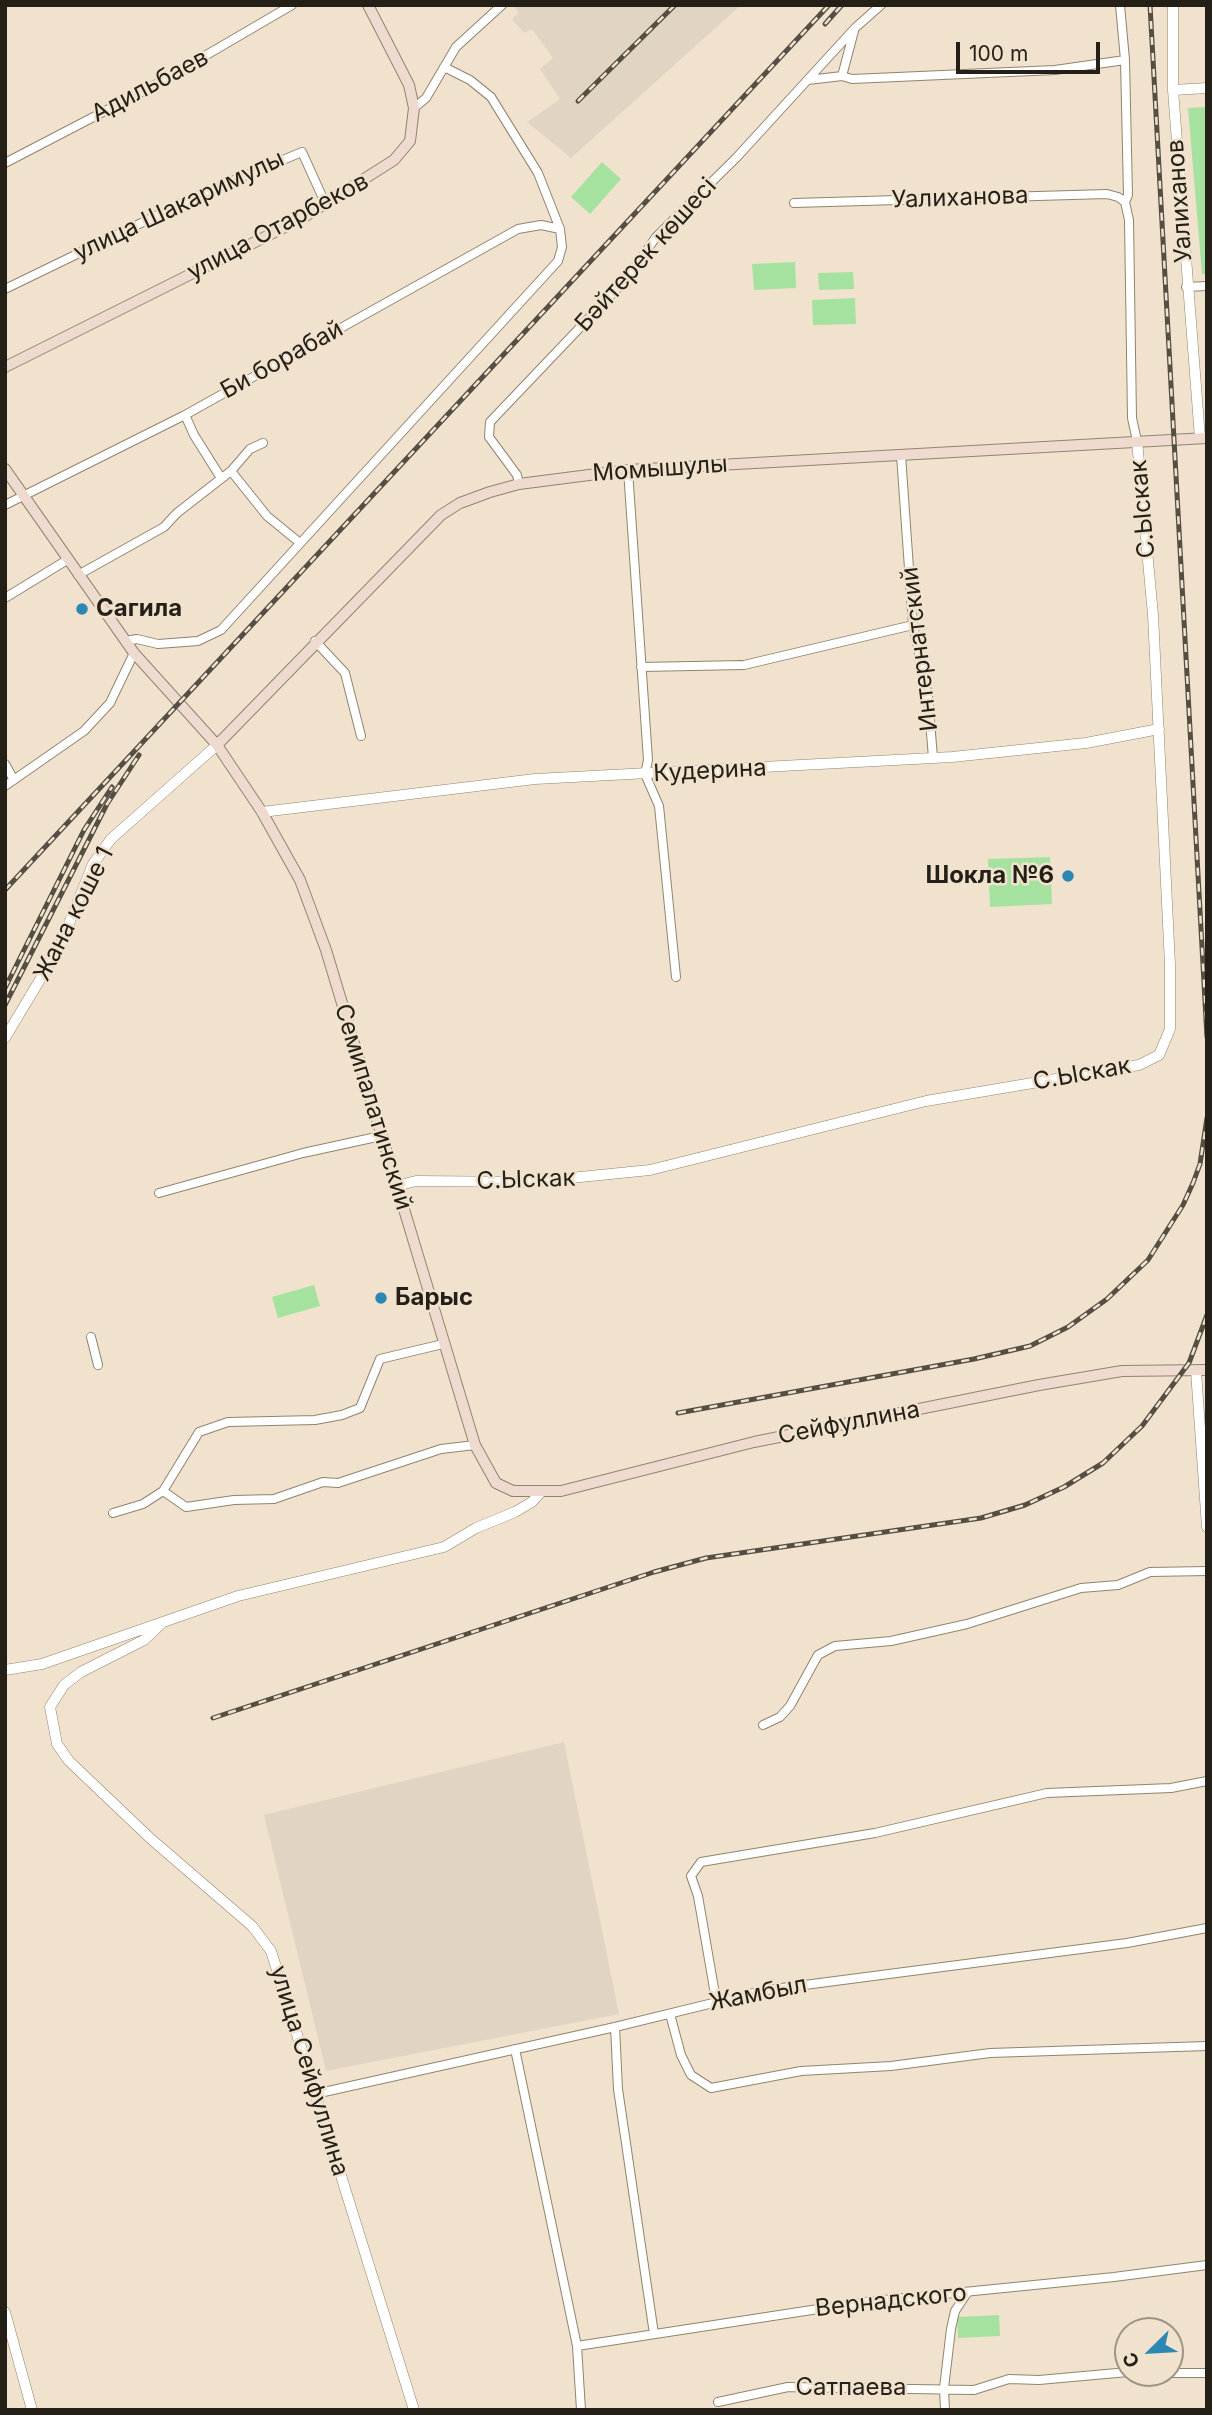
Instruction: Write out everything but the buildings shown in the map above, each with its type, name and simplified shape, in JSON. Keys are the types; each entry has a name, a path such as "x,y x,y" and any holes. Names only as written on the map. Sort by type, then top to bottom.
{"main road":[{"name":"улица Отарбеков","path":"5,367 326,205 394,160 410,141 414,108 409,85 368,5"},
{"name":"Момышулы","path":"217,745 314,641 441,515 460,503 519,484 628,470 1204,438"},
{"name":"Семипалатинский","path":"5,469 134,653 217,745 262,812 300,880 326,950 475,1445 484,1467 496,1483"},
{"name":"Сейфуллина","path":"496,1483 513,1491 540,1493 612,1479 754,1443 1039,1385 1122,1371 1201,1371"}],"street":[{"name":"Адильбаев","path":"5,163 155,85 292,5"},
{"path":"414,108 426,98 456,47 502,5"},
{"name":"Бәйтерек көшесі","path":"519,484 517,475 489,437 490,422 629,276 656,237 737,157 855,28 881,5"},
{"path":"1119,5 1125,60 1128,195 1125,202 1129,220 1132,418 1137,441"},
{"name":"Уалиханов","path":"1173,5 1173,90 1186,287 1204,438"},
{"path":"842,76 855,28"},
{"path":"808,80 842,76 852,79 1031,72 1125,60"},
{"path":"125,641 165,644 198,642 221,630 558,261 562,247 560,229 538,173 491,97 470,80 444,67"},
{"path":"1173,90 1207,88"},
{"name":"улица Шакаримулы","path":"5,289 203,193 302,152 326,205"},
{"name":"Уалиханова","path":"794,203 1107,194 1125,202"},
{"name":"Би борабай","path":"5,505 185,415 518,229 541,225 560,229"},
{"path":"1186,287 1207,286"},
{"path":"185,415 194,435 221,478"},
{"name":"С.Ыскак","path":"396,1186 416,1181 530,1182 649,1170 926,1101 1149,1062 1163,1049 1170,1029 1158,729 1153,615 1137,441"},
{"path":"78,575 164,527 231,471 250,449 263,443"},
{"name":"Интернатский","path":"901,455 913,625 928,696 933,758"},
{"path":"628,470 648,760 645,774 659,806 676,977"},
{"path":"231,471 267,516 300,544"},
{"path":"5,598 67,560"},
{"path":"641,667 744,664 913,625"},
{"path":"314,641 345,673 361,736"},
{"path":"5,786 84,731 110,703 134,653"},
{"name":"Кудерина","path":"262,812 535,779 933,758 1086,743 1158,729"},
{"name":"Жана коше 1","path":"5,1038 59,948 93,864 111,839 217,745"},
{"path":"5,764 14,780"},
{"path":"159,1193 303,1153 381,1136"},
{"path":"91,1336 98,1365"},
{"path":"113,1513 143,1504 163,1491 199,1432 228,1422 315,1420 342,1415 360,1408 380,1359 443,1343"},
{"path":"1201,1371 1207,1527"},
{"path":"163,1491 186,1507 234,1500 274,1499 323,1482 338,1483 441,1449 475,1445"},
{"name":"улица Сейфуллина","path":"5,1670 42,1664 238,1596 444,1547 475,1528 515,1512 532,1502 540,1493"},
{"path":"763,1725 780,1717 790,1706 818,1655 835,1646 891,1641 967,1624 991,1614 1081,1588 1118,1585 1150,1572 1207,1571"},
{"name":"улица Сейфуллина","path":"163,1622 144,1640 80,1672 64,1685 50,1707 57,1744 69,1761 151,1839 252,1926 271,1951 414,2410"},
{"path":"716,2000 698,1896 691,1876 701,1862 874,1833 1047,1793 1171,1788 1207,1781"},
{"name":"Жамбыл","path":"315,2094 615,2027 716,2000 766,1990 1127,1943 1207,1928"},
{"path":"670,2014 681,2055 691,2075 711,2088 801,2071 891,2066 990,2053 1207,2046"},
{"path":"615,2027 618,2089 654,2334"},
{"path":"515,2049 577,2346 581,2410"},
{"name":"Вернадского","path":"577,2346 864,2302 967,2293 1207,2264"},
{"path":"945,2410 944,2388 951,2329 956,2311 967,2293"},
{"path":"5,2312 33,2410"},
{"name":"Сатпаева","path":"718,2402 788,2388 974,2390 1009,2379 1039,2380 1114,2373"},
{"path":"1184,2373 1207,2373"}],"shaded area":[{"path":"513,5 741,5 571,158 527,122 560,99 540,69 553,58 532,29 524,33 512,19 519,13"},
{"path":"564,1742 619,2014 326,2071 264,1815"}],"green space":[{"path":"1207,107 1207,274 1202,274 1188,108"},
{"path":"602,162 621,179 590,214 571,197"},
{"path":"795,262 796,288 754,290 752,264"},
{"path":"853,272 854,289 819,290 818,273"},
{"path":"855,298 856,324 813,325 812,300"},
{"path":"1050,857 1052,904 990,907 988,859"},
{"path":"314,1285 320,1306 278,1318 272,1297"},
{"path":"999,2315 1000,2336 958,2338 957,2317"}],"railway":[{"path":"578,101 675,5"},
{"path":"5,890 829,5"},
{"path":"825,24 842,5"},
{"path":"1150,5 1207,1037"},
{"path":"5,1005 107,804 139,755"},
{"path":"5,988 84,830 112,787"},
{"path":"678,1413 974,1359 1030,1346 1068,1327 1107,1299 1148,1260 1183,1205 1193,1183 1200,1164 1207,1118"},
{"path":"213,1718 654,1572 706,1558 981,1518 1025,1505 1064,1487 1103,1463 1142,1426 1189,1363 1207,1315"}],"place":[{"name":"Сагила","path":"82,609"},
{"name":"Шокла №6","path":"1068,876"},
{"name":"Барыс","path":"381,1298"}]}
